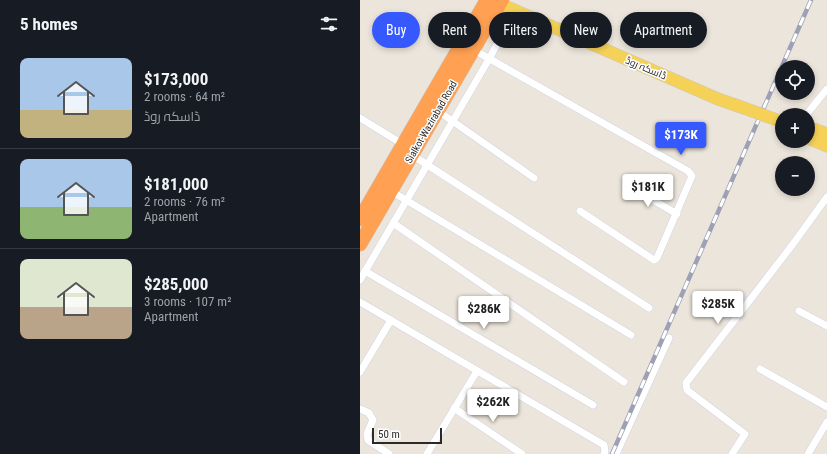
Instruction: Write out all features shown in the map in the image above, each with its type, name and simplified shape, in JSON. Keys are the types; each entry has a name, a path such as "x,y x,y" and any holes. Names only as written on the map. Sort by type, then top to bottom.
{"highway":[{"name":"Sialkot-Wazirabad Road","path":"360,219 408,150 438,111 474,50 495,1"},
{"name":"Sialkot-Wazirabad Road","path":"360,244 391,191 408,150 495,1"}],"main road":[{"name":"ڈاسکہ روڈ","path":"495,1 718,99 775,120"},
{"path":"815,130 827,134"},
{"path":"815,141 827,146"}],"street":[{"path":"360,280 489,59 515,11"},
{"path":"474,50 688,171 692,176 658,258 654,260 580,211"},
{"path":"812,108 827,89"},
{"path":"438,111 534,178"},
{"path":"360,118 649,308"},
{"path":"629,186 677,214"},
{"path":"391,191 631,335"},
{"path":"732,454 745,434 687,390 686,383 793,244 827,196"},
{"path":"393,223 624,382"},
{"path":"365,271 593,405"},
{"path":"360,302 604,445 604,454"},
{"path":"799,311 827,326"},
{"path":"360,372 391,320"},
{"path":"616,454 669,338"},
{"path":"760,369 827,407"},
{"path":"427,454 477,371"},
{"path":"454,408 522,454"},
{"path":"360,409 369,413 373,420 367,434 368,440 388,454"},
{"path":"808,454 827,422"}],"railway":[{"path":"612,454 811,0"}]}
